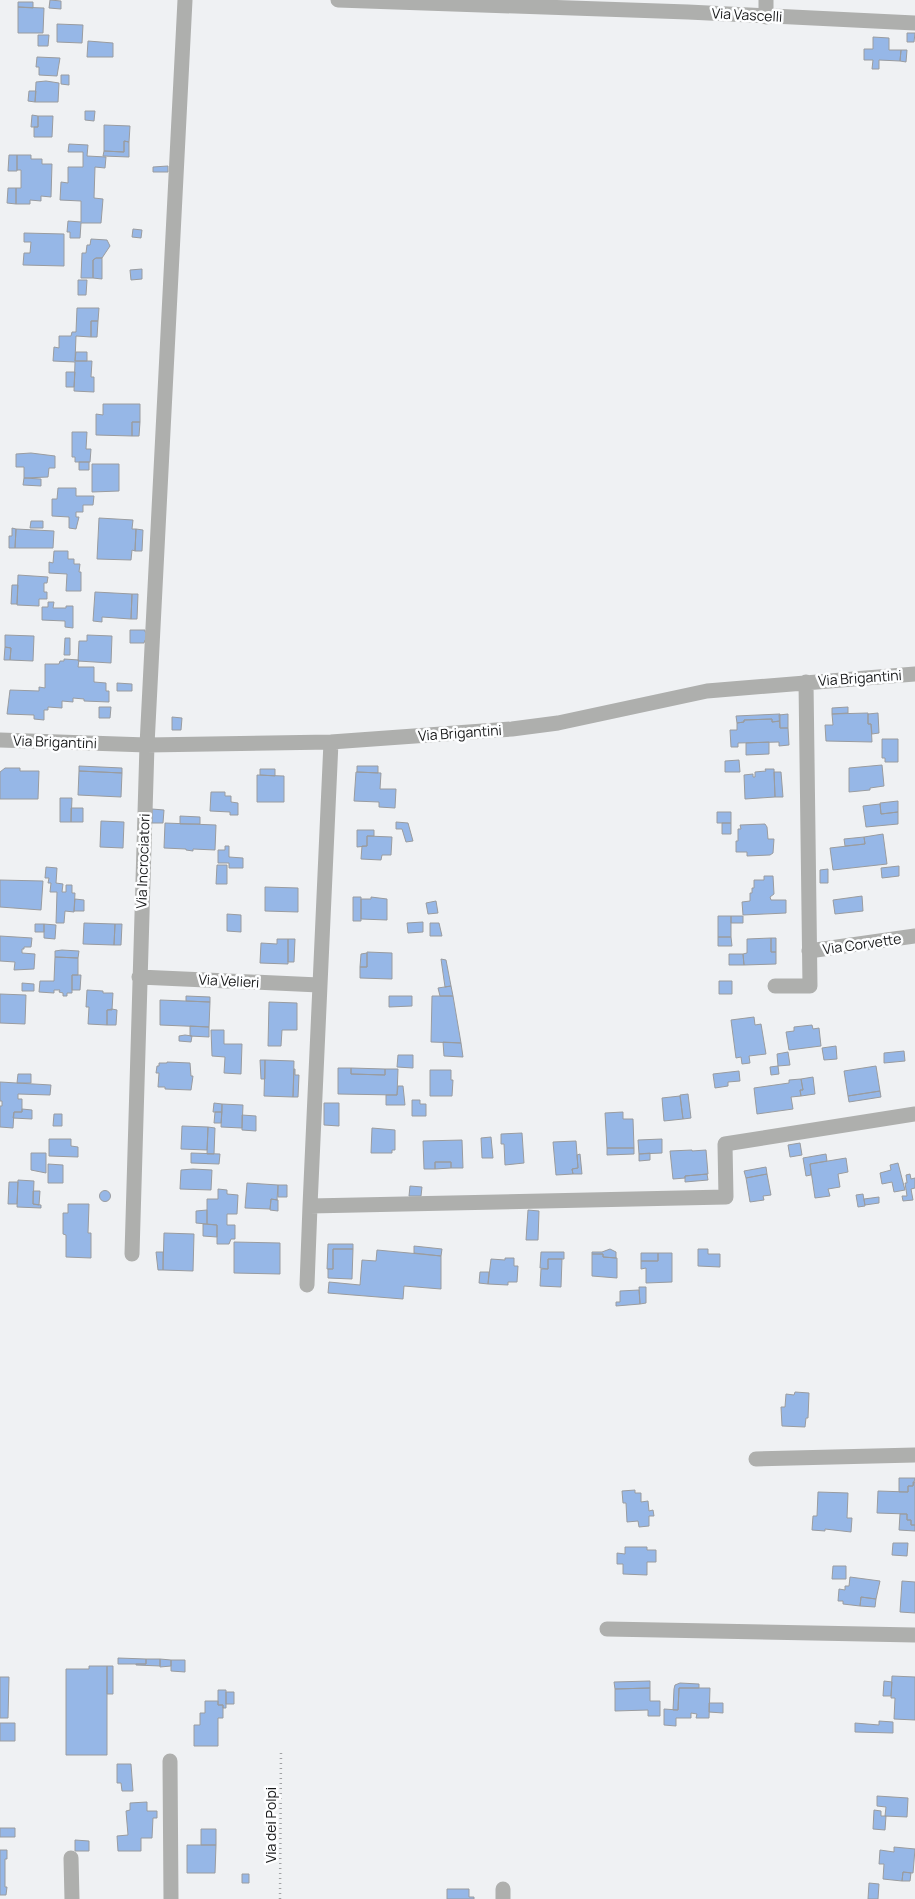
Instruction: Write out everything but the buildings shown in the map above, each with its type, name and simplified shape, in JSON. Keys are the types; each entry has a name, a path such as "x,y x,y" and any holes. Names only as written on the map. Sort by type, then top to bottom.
{"street":[{"name":"Via Incrociatori","path":"132,1254 147,745 185,0"},
{"name":"Via Vascelli","path":"338,0 616,5 766,17 915,23"},
{"path":"766,0 766,17"},
{"name":"Via Brigantini","path":"0,740 147,745 331,742 512,729 558,723 707,691 915,674"},
{"path":"775,986 810,986 806,682"},
{"path":"307,1285 331,742"},
{"name":"Via Corvette","path":"810,951 915,936"},
{"name":"Via Velieri","path":"139,977 319,985"},
{"path":"310,1206 726,1197 725,1144 915,1114"},
{"path":"756,1459 915,1455"},
{"path":"607,1630 915,1635"},
{"path":"170,1761 171,1899"},
{"path":"71,1858 72,1899"}],"path":[{"name":"Via dei Polpi","path":"280,1899 281,1752"}]}
